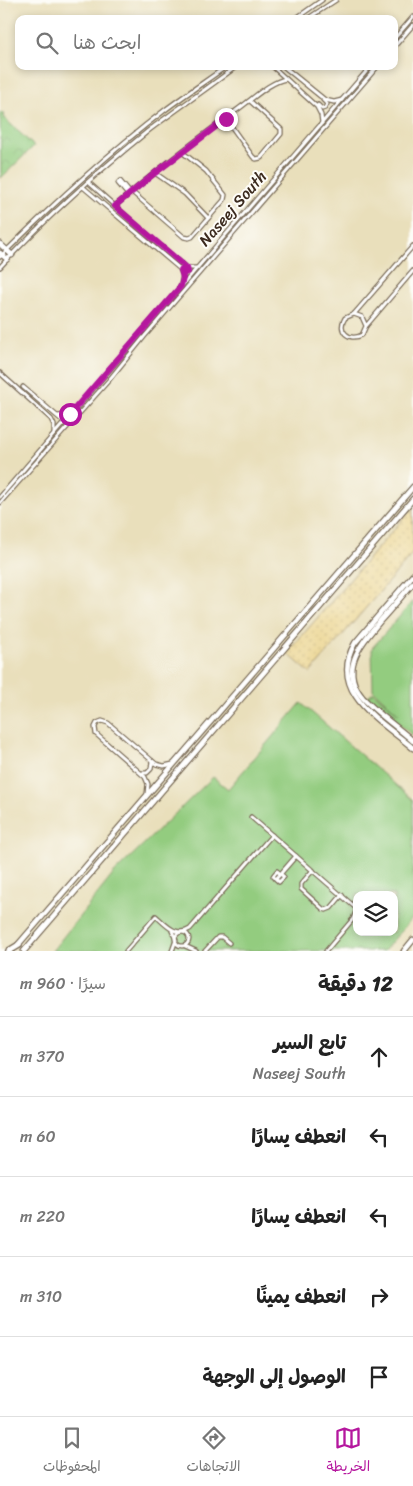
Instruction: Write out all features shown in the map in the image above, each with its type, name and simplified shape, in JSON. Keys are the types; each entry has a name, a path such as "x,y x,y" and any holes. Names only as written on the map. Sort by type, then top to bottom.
{"main road":[{"path":"9,951 19,945"}],"street":[{"path":"301,15 322,0"},
{"path":"313,15 336,0"},
{"path":"398,34 413,17"},
{"path":"398,42 413,25"},
{"path":"8,259 1,255 89,172 166,109 221,70"},
{"path":"0,267 88,182 151,130 233,70"},
{"path":"288,70 329,102 342,100"},
{"name":"Naseej South","path":"0,497 54,435 63,421 72,413 368,70"},
{"path":"0,504 109,380 375,70"},
{"path":"278,71 322,109 327,106 326,103 316,92"},
{"path":"275,83 278,71"},
{"path":"115,206 250,101 275,83 286,79"},
{"path":"226,119 252,157 256,159 261,158 281,134 281,130 250,101"},
{"path":"313,102 320,111 322,123"},
{"path":"130,193 186,238 192,237 224,200 225,193 204,169 182,152"},
{"path":"155,173 185,194 208,218"},
{"path":"88,182 187,268 197,268"},
{"path":"83,187 181,270 187,273 187,268"},
{"path":"0,244 12,255"},
{"path":"413,246 354,314 345,318 342,323 342,330 346,335 352,338 358,337 364,332 366,326 413,270"},
{"path":"181,270 183,275 181,286"},
{"path":"354,314 362,317 366,326"},
{"path":"0,373 54,423 54,435"},
{"path":"23,387 63,421"},
{"path":"56,415 63,416 72,413"},
{"path":"54,423 63,421"},
{"path":"13,951 413,487"},
{"path":"24,951 413,499"},
{"path":"413,575 355,643 349,656 347,670 349,684 359,702 413,748"},
{"path":"413,583 360,646 354,659 352,672 356,686 363,698 413,741"},
{"path":"145,798 148,784 142,773 96,734 95,727 98,723 106,722 152,761 164,766 176,762"},
{"path":"142,773 151,769 152,761"},
{"path":"252,816 355,906 357,912 353,919 326,950"},
{"path":"172,951 178,934 193,926 272,835"},
{"path":"276,879 296,856"},
{"path":"313,870 300,886 302,891 311,899 326,910 331,908 342,895"},
{"path":"126,951 156,916 170,928 186,933 195,950"},
{"path":"172,951 188,943 193,926"},
{"path":"170,928 178,944 195,950"},
{"path":"205,951 218,936 229,943"},
{"path":"404,951 413,940"}],"sand":[{"path":"413,507 413,553 310,673 287,653"}],"green space":[{"path":"0,112 34,146 1,178"},
{"path":"413,601 413,736 367,697 373,692 399,714 373,690 372,648"},
{"path":"301,703 413,800 413,917 398,935 398,891 353,891 353,936 397,936 384,951 52,951 115,872 213,777 228,789"}],"route":[{"path":"70,414 181,286 183,278 181,270 188,273 187,268 115,206 226,119"}]}
